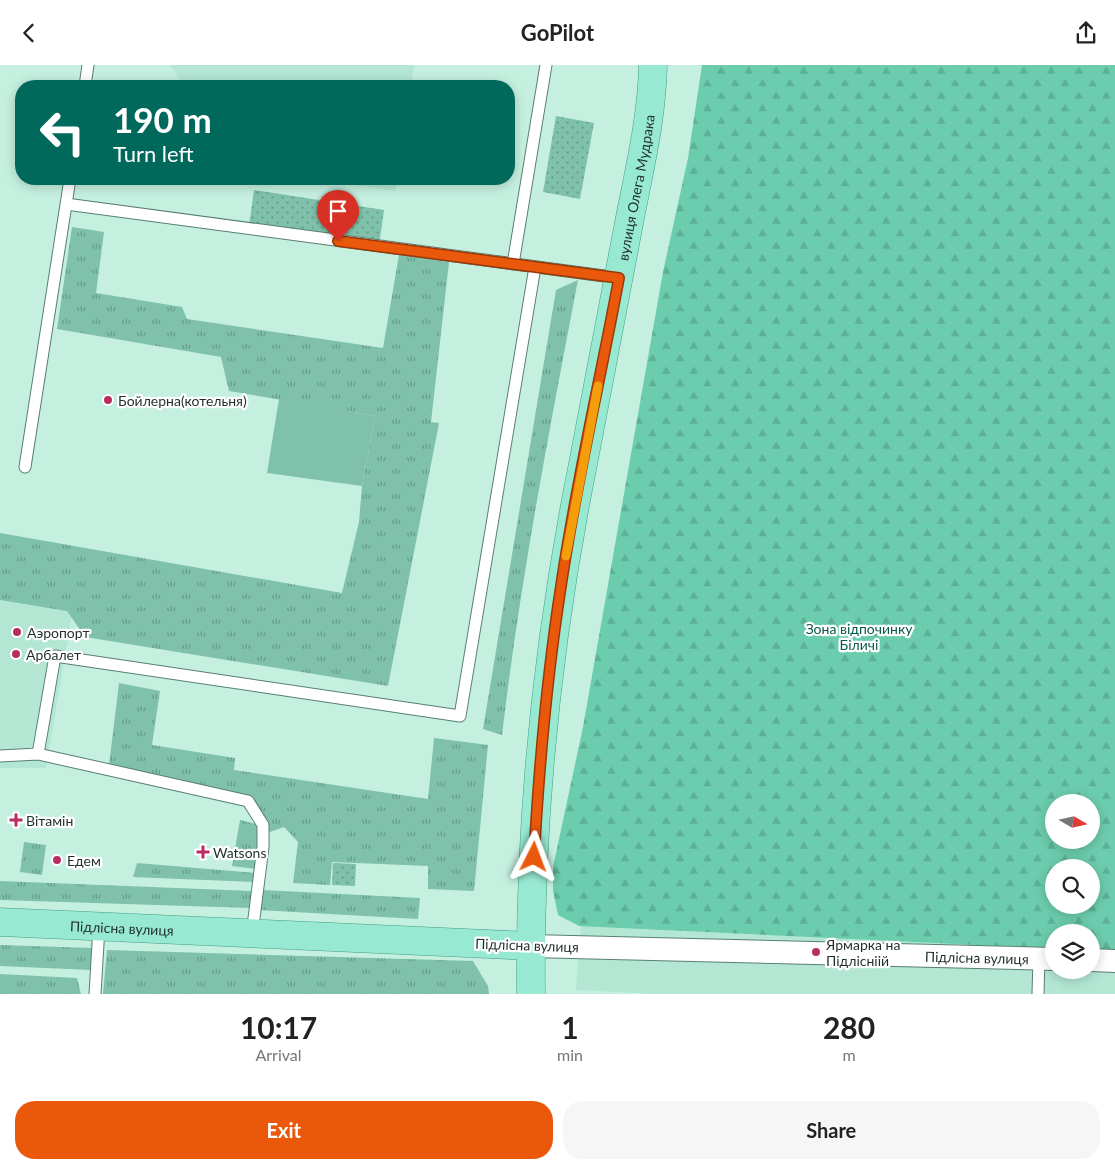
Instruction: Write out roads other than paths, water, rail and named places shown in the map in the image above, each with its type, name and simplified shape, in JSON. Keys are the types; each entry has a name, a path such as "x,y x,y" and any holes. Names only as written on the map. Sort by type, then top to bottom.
{"main road":[{"name":"вулиця Олега Мудрака","path":"531,994 537,797 560,587 646,135 653,65"},
{"name":"Підлісна вулиця","path":"0,922 531,946"}],"street":[{"name":"Підлісна вулиця","path":"531,946 1045,959"},
{"path":"1100,960 1115,961"}],"lane":[{"path":"86,80 88,65"},
{"path":"514,264 546,65"},
{"path":"25,467 69,185"},
{"path":"66,204 619,278"},
{"path":"38,753 55,656 460,716 535,267"},
{"path":"0,756 38,753 248,801 263,825 263,847 252,933"},
{"path":"95,994 99,927"},
{"path":"1038,994 1045,963"}],"place":[{"name":"Бойлерна(котельня)","path":"108,400"},
{"name":"Аэропорт","path":"17,632"},
{"name":"Арбалет","path":"16,654"},
{"name":"Вітамін","path":"16,820"},
{"name":"Watsons","path":"203,852"},
{"name":"Едем","path":"57,860"},
{"name":"Ярмарка на Підлісніій","path":"816,952"}],"park label":[{"name":"Зона відпочинку Біличі","path":"859,636"}]}
